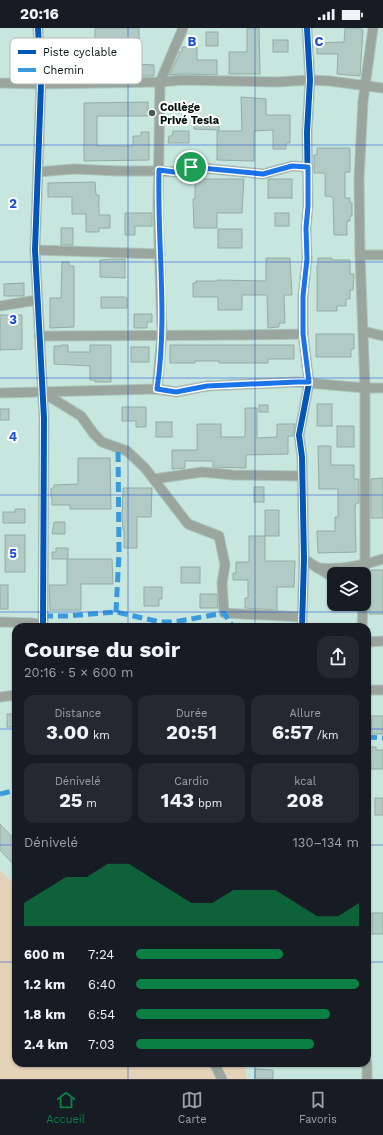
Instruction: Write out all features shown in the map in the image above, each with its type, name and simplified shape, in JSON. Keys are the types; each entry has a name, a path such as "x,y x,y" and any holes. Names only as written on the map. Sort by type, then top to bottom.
{"street":[{"path":"38,28 39,38"},
{"path":"157,389 162,334 158,207 160,82 183,28"},
{"path":"302,623 304,559 302,457 299,435 309,382 303,334 303,296 307,259 307,132 310,80 307,28"},
{"path":"365,567 365,388 359,179 363,101 374,28"},
{"path":"142,82 182,80 277,82 310,80 383,88"},
{"path":"0,83 10,83"},
{"path":"41,84 35,250 44,418 43,623"},
{"path":"38,172 74,169 118,171 159,170 174,172 191,167 263,174 292,166 308,167"},
{"path":"35,250 160,254"},
{"path":"360,255 383,255"},
{"path":"0,306 37,300"},
{"path":"363,331 383,336"},
{"path":"39,336 162,334 228,336 303,334"},
{"path":"0,393 157,389 176,392 207,386 297,382 365,388 383,388"},
{"path":"42,392 81,416 102,442 127,451 146,468 188,524 219,536 225,565 222,584 224,613 302,617"},
{"path":"154,479 202,472 232,475 302,476"},
{"path":"304,559 327,574"},
{"path":"317,568 346,568 383,559"},
{"path":"362,623 363,611"},
{"path":"0,622 33,623"},
{"path":"371,642 383,641"},
{"path":"371,690 383,690"},
{"path":"0,697 12,696"},
{"path":"216,1067 222,1079"},
{"path":"367,1067 367,1079"}],"shaded area":[{"path":"0,870 12,882 12,1067 245,1067 247,1079 0,1079"}],"building":[{"path":"95,28 139,28 139,38 95,38"},
{"path":"247,28 259,28 260,74 229,74 229,52 247,52"},
{"path":"345,28 361,28 361,30 363,30 360,76 337,74 338,54 317,54 317,43 344,42"},
{"path":"206,32 218,32 218,46 206,46"},
{"path":"273,40 288,40 288,52 273,52"},
{"path":"182,47 197,47 197,60 217,60 217,75 169,75 179,52 182,52"},
{"path":"142,64 154,65 154,76 142,76"},
{"path":"241,97 266,99 266,115 290,115 290,143 286,143 286,149 273,149 273,130 254,131 254,161 217,160 217,131 242,131"},
{"path":"148,102 148,116 97,116 97,146 133,146 133,136 141,136 141,132 149,132 149,160 84,161 84,103"},
{"path":"194,117 219,117 219,130 194,129"},
{"path":"173,131 189,131 189,143 168,143 169,136 172,136"},
{"path":"317,148 350,148 350,172 345,172 345,198 350,198 350,203 352,203 352,216 350,216 350,221 347,221 347,235 334,235 333,197 325,196 325,173 314,173 314,155 317,155"},
{"path":"195,179 244,179 242,213 217,213 217,228 194,228 193,199 195,199"},
{"path":"268,179 292,179 292,198 268,198"},
{"path":"95,182 96,195 99,195 99,215 110,215 110,228 99,228 99,232 86,232 86,214 72,214 72,197 48,197 48,183"},
{"path":"125,213 152,213 152,226 135,226 135,235 125,235"},
{"path":"275,213 289,213 289,226 275,226"},
{"path":"61,228 73,228 73,245 61,245"},
{"path":"218,229 242,229 242,248 218,248"},
{"path":"266,258 290,258 292,295 284,295 285,323 279,323 279,327 268,328 267,295 242,295 242,310 218,310 218,297 193,297 193,283 196,283 196,281 266,281"},
{"path":"318,258 350,260 350,274 354,274 353,290 350,290 350,299 346,299 346,306 337,306 337,311 317,311"},
{"path":"125,259 125,278 100,277 100,260"},
{"path":"62,262 69,262 69,266 74,266 74,327 50,328 50,298 61,298"},
{"path":"24,283 24,296 4,296 4,284"},
{"path":"101,297 125,297 127,298 127,308 101,308"},
{"path":"134,314 152,314 152,322 147,322 147,328 134,328"},
{"path":"0,315 22,315 22,349 0,350"},
{"path":"316,334 354,334 354,349 351,349 351,357 316,357"},
{"path":"68,345 68,352 90,352 90,345 111,345 111,382 95,382 95,380 90,380 90,366 54,364 54,346"},
{"path":"170,345 294,345 294,359 268,359 268,363 219,363 219,361 195,361 195,363 170,363"},
{"path":"131,347 149,347 149,362 131,362"},
{"path":"317,404 332,404 332,426 317,426"},
{"path":"259,405 268,405 268,412 259,412"},
{"path":"122,407 146,407 146,427 136,427 136,421 122,421"},
{"path":"245,408 257,408 257,438 277,437 277,424 295,424 293,436 288,436 288,454 246,455 246,468 213,467 213,461 185,461 185,468 172,469 172,450 197,450 197,424 221,424 221,437 245,437"},
{"path":"0,409 9,409 9,420 0,420"},
{"path":"156,422 172,422 172,437 156,437"},
{"path":"337,426 354,426 354,447 337,447"},
{"path":"318,446 331,446 331,465 354,465 354,479 359,479 359,503 356,503 355,510 356,552 318,553 317,531 335,531 335,517 338,517 338,489 319,489"},
{"path":"78,458 110,458 111,509 70,509 70,505 52,505 51,488 54,488 54,485 78,484"},
{"path":"383,478 383,518 371,518 371,479"},
{"path":"254,487 264,487 264,502 254,502"},
{"path":"123,488 152,488 151,517 137,517 137,548 124,548 122,517"},
{"path":"15,509 25,509 25,523 3,523 3,512 15,512"},
{"path":"265,510 279,510 279,536 265,536"},
{"path":"54,522 65,522 65,534 52,534"},
{"path":"5,535 25,535 25,572 5,572"},
{"path":"249,536 265,536 265,561 295,561 294,587 277,587 277,610 245,608 245,598 248,598 248,580 233,580 233,573 236,573 236,562 249,562"},
{"path":"56,548 68,548 68,559 112,559 113,584 81,584 81,610 50,610 49,585 67,585 67,559 52,559 52,552 56,552"},
{"path":"181,567 200,567 200,583 181,583"},
{"path":"371,570 383,570 383,614 369,614 369,611 371,611"},
{"path":"0,585 8,585 8,609 0,609"},
{"path":"144,587 162,587 162,599 159,599 159,606 144,606"},
{"path":"200,594 217,594 218,608 200,608"},
{"path":"7,714 12,714 12,727 7,727"},
{"path":"371,716 383,716 383,734 372,734"},
{"path":"371,747 376,747 376,750 383,750 383,769 371,769"},
{"path":"375,798 383,798 383,815 375,815"},
{"path":"0,824 12,837 12,863 0,850"},
{"path":"372,913 383,913 383,934 372,934"},
{"path":"255,1069 273,1070 273,1079 255,1079"}],"marked path":[{"path":"116,612 119,553 118,447"},
{"path":"43,616 67,616 116,612 160,622 174,622 224,613 230,623"},
{"path":"371,737 383,738"},
{"path":"0,794 12,791"}],"cycle path":[{"path":"38,28 39,38"},
{"path":"302,623 304,559 302,457 299,435 309,383 303,334 303,296 307,259 307,132 310,80 307,28"},
{"path":"41,84 35,250 44,418 43,623"}],"place":[{"name":"Collège Privé Tesla","path":"152,113"}],"route":[{"path":"292,166 308,167 308,206 306,228 307,259 303,296 303,334 309,382 207,386 176,392 157,389 162,334 158,207 159,170 174,172 191,167 263,174 292,166"}]}
